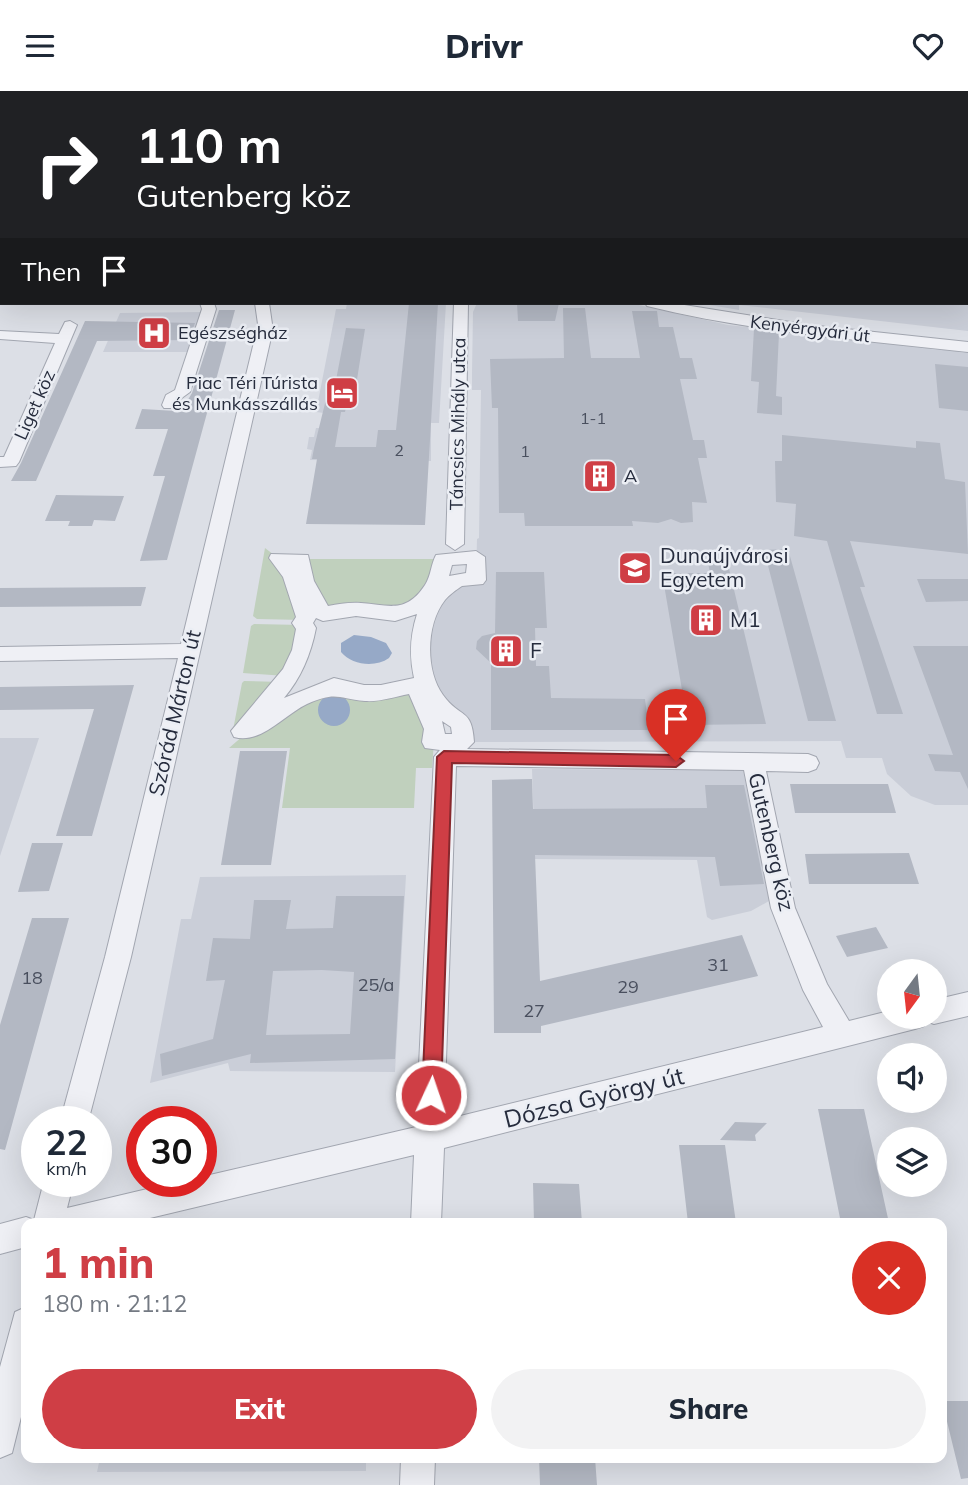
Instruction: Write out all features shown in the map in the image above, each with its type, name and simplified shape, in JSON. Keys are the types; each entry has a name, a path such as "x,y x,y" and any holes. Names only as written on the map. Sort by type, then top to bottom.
{"street":[{"path":"170,405 172,398 182,392 209,309 208,305"},
{"name":"Szórád Márton út","path":"78,1106 118,957 262,342 265,324 262,305"},
{"name":"Táncsics Mihály utca","path":"455,544 461,305"},
{"name":"Kenyérgyári út","path":"662,305 720,317 834,333 968,347"},
{"name":"Liget köz","path":"0,335 67,332 10,462 0,462"},
{"name":"Gutenberg köz","path":"454,750 462,723 446,712 429,686 419,659 420,640 423,620 434,599 457,580 476,580 476,557 443,559 437,583 425,597 395,614 356,609 323,614 305,583 301,559 278,558 292,576 306,618 302,623 306,628 302,650 291,673 282,682 284,684 242,731 251,729 299,699 334,686 364,693 381,693 415,685 435,729 433,742 454,750 808,763"},
{"path":"0,654 190,651"},
{"path":"426,1218 454,750"},
{"name":"Gutenberg köz","path":"753,762 783,908 816,990 842,1035"},
{"path":"947,1009 968,1004"},
{"name":"Dózsa György út","path":"88,1218 430,1138 877,1026"},
{"path":"49,1218 55,1197"},
{"path":"0,1239 21,1233"},
{"path":"0,1441 21,1346"},
{"path":"417,1485 418,1463"}],"shaded area":[{"path":"347,305 446,305 439,423 431,423 431,461 310,460 312,450 307,449 309,437 314,437 316,428 321,428 324,413 316,412 336,309 346,309"},
{"name":"Dunaújvárosi Egyetem","path":"476,305 639,305 728,325 968,350 968,805 935,805 911,796 887,774 882,758 846,758 841,741 463,742 446,712 419,647 434,599 476,579 481,390 472,390 473,312"},
{"path":"710,305 739,305 739,310"},
{"path":"739,305 968,305 968,331"},
{"name":"Egészségház","path":"204,312 191,352 103,352 120,313"},
{"path":"0,738 39,738 0,856"},
{"path":"532,769 743,770 769,901 751,911 712,920 707,917 697,860 535,859"},
{"path":"406,875 395,1072 230,1071 228,1063 150,1083 181,919 191,919 200,877"},
{"path":"99,1463 366,1463 366,1471 97,1472"}],"green space":[{"path":"265,548 278,558 303,620 257,619 253,616"},
{"path":"301,559 443,559 410,608 323,614"},
{"path":"302,625 286,676 243,673 251,626"},
{"path":"282,682 233,730 242,683"},
{"path":"415,685 435,729 432,768 416,768 414,808 282,808 290,748 229,748 251,729 299,699"}],"water":[{"path":"354,635 371,637 386,643 392,653 389,658 377,663 364,664 351,660 341,652 341,643"},
{"path":"334,694 345,699 350,710 345,721 334,726 323,721 318,710 323,699"}],"building":[{"path":"409,305 438,305 425,525 306,524 317,459 312,459 314,448 331,379 336,380 346,328 365,329 355,392 349,392 345,412 341,412 335,447 376,447 378,430 396,430"},
{"path":"517,305 559,305 555,321 518,321"},
{"path":"563,308 585,308 591,358 640,358 632,311 657,311 659,327 673,327 680,358 692,358 697,379 680,379 693,440 704,440 707,458 698,458 707,503 692,502 693,522 681,523 671,519 658,523 632,521 633,526 525,526 524,513 499,513 498,408 492,408 490,359 564,358"},
{"path":"219,310 235,310 167,560 140,561 165,476 153,476 168,429 135,429 142,409 176,411 181,403 186,403 192,393"},
{"path":"85,321 195,323 189,340 97,341 36,481 11,481 21,463"},
{"path":"754,329 779,333 776,396 782,397 782,415 757,413 759,382 751,381"},
{"path":"935,364 968,367 968,411 939,408"},
{"path":"782,435 916,448 916,441 940,443 945,479 965,482 968,554 850,541 865,587 860,587 903,714 877,714 827,541 794,536 796,504 776,502 775,461 782,461"},
{"path":"56,495 124,496 115,521 94,520 92,526 68,526 70,521 45,521"},
{"path":"788,549 836,721 808,721 764,550"},
{"name":"M1","path":"706,552 725,552 766,724 688,725 662,573 710,573"},
{"name":"F","path":"496,572 544,572 547,628 535,628 536,666 549,666 551,698 645,699 649,730 491,730 491,663 476,649 477,641 482,636 495,633"},
{"path":"917,579 968,579 968,601 926,602"},
{"path":"146,587 141,606 0,607 0,588"},
{"path":"913,646 968,646 968,789 960,772 935,771 928,754 953,755"},
{"path":"134,685 92,836 56,836 94,709 0,710 0,687"},
{"path":"240,751 287,751 271,865 221,865"},
{"path":"532,779 533,809 707,808 705,785 744,785 764,884 720,886 715,857 535,855 540,981 742,935 758,976 541,1026 541,1033 494,1033 492,780"},
{"path":"790,784 888,784 896,813 795,813"},
{"path":"32,843 63,843 49,891 18,892"},
{"path":"909,853 919,884 809,884 805,854"},
{"path":"336,896 404,896 395,1059 250,1063 251,1054 162,1076 160,1054 213,1039 225,980 206,981 213,938 250,939 254,900 291,900 286,929 333,928","holes":["273,971 354,972 350,1034 266,1035"]},
{"path":"32,918 69,918 5,1150 0,1149 0,1025"},
{"path":"876,927 888,948 847,957 836,936"},
{"path":"818,1109 864,1109 877,1168 877,1197 883,1197 888,1218 840,1218"},
{"path":"735,1122 767,1123 755,1135 756,1141 720,1140"},
{"path":"679,1145 725,1145 735,1218 687,1218"},
{"path":"533,1183 579,1184 582,1218 534,1218"},
{"path":"947,1401 968,1401 968,1478 961,1479 947,1422"},
{"path":"539,1463 595,1463 597,1485 540,1485"}],"place":[{"name":"Egészségház","path":"154,333"},
{"name":"Piac Téri Túrista és Munkásszállás","path":"342,393"},
{"name":"A","path":"600,476"},
{"name":"Dunaújvárosi Egyetem","path":"635,568"},
{"name":"M1","path":"706,620"},
{"name":"F","path":"506,651"}],"route":[{"path":"431,1095 444,757 676,761"}]}
